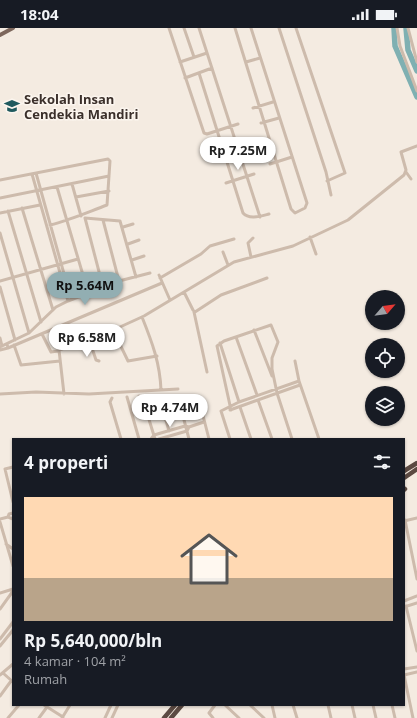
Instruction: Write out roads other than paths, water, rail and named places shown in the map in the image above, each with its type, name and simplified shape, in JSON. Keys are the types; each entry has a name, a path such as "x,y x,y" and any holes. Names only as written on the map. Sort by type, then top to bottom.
{"highway":[{"path":"405,470 417,463"},
{"path":"405,477 417,469"},
{"path":"164,718 174,706"},
{"path":"171,718 181,706"}],"main road":[{"path":"0,34 13,28"}],"street":[{"path":"169,28 204,133 207,134 238,124"},
{"path":"184,28 194,57"},
{"path":"199,28 260,217"},
{"path":"235,28 278,161 291,209 295,212 305,208 307,202 273,102 251,28"},
{"path":"279,28 326,172 331,195"},
{"path":"296,28 345,173 327,181"},
{"path":"397,28 400,46 417,91"},
{"path":"408,28 417,62"},
{"path":"180,62 207,52"},
{"path":"246,62 260,58"},
{"path":"186,78 212,68"},
{"path":"199,73 244,214 260,217 269,214"},
{"path":"253,108 273,102"},
{"path":"261,123 279,118"},
{"path":"411,179 406,172 400,154 403,151 417,146"},
{"path":"270,164 292,157"},
{"path":"0,180 107,158 110,161 107,205 83,217 50,225"},
{"path":"42,334 50,352 113,330 142,317 228,266 251,256 288,248 352,217 406,172"},
{"path":"34,173 50,225 51,236"},
{"path":"226,183 254,174"},
{"path":"0,198 109,176"},
{"path":"72,184 104,287"},
{"path":"57,187 88,292"},
{"path":"39,191 40,205 70,300"},
{"path":"76,198 109,191"},
{"path":"0,213 40,205"},
{"path":"22,208 42,269 52,310"},
{"path":"8,211 41,322"},
{"path":"83,217 103,220 119,220 123,227 136,277"},
{"path":"103,220 119,281"},
{"path":"123,227 133,224"},
{"path":"0,233 29,334"},
{"path":"310,237 316,254"},
{"path":"251,256 248,243 253,238"},
{"path":"170,300 159,276 201,254 210,246 234,239"},
{"path":"128,244 139,240"},
{"path":"223,252 228,266"},
{"path":"132,260 144,256"},
{"path":"0,281 78,259"},
{"path":"0,350 15,340 29,334 52,310 70,300 119,281 150,273"},
{"path":"194,312 221,295 267,278"},
{"path":"0,338 1,347 14,345 162,282"},
{"path":"0,287 15,340"},
{"path":"184,292 194,312 207,372"},
{"path":"142,317 157,356 161,390"},
{"path":"229,408 217,348 220,343 270,325 277,338 272,358 274,381"},
{"path":"113,330 128,361 157,356"},
{"path":"254,330 274,381 292,438"},
{"path":"236,336 257,395"},
{"path":"89,339 96,360 99,361"},
{"path":"220,343 239,402"},
{"path":"14,345 21,365 60,361"},
{"path":"58,350 64,382 64,394"},
{"path":"295,361 300,385 319,438"},
{"path":"230,438 221,413 239,402 299,381"},
{"path":"229,408 240,407 300,385"},
{"path":"0,394 36,392 64,394 178,389"},
{"path":"139,396 143,400 155,437 169,431 187,428"},
{"path":"127,397 139,438"},
{"path":"112,398 110,402 121,438"},
{"path":"160,399 169,431"},
{"path":"247,399 248,404"},
{"path":"198,400 209,438"},
{"path":"258,400 272,438"},
{"path":"179,401 189,438"},
{"path":"240,407 251,438"},
{"path":"170,437 187,428 204,422"},
{"path":"0,470 12,467"},
{"path":"4,470 12,498"},
{"path":"12,513 0,522 12,563"},
{"path":"8,517 12,519"},
{"path":"405,521 417,518"},
{"path":"405,525 417,579"},
{"path":"6,544 12,548"},
{"path":"0,593 12,590"},
{"path":"0,609 12,591"},
{"path":"405,601 417,596"},
{"path":"417,603 405,607 417,651"},
{"path":"0,639 12,623"},
{"path":"0,646 12,631"},
{"path":"0,696 12,681 2,674 12,665"},
{"path":"405,669 417,667"},
{"path":"405,675 417,672"},
{"path":"405,680 413,718"},
{"path":"8,718 18,706"},
{"path":"39,718 46,706 63,718 69,706"},
{"path":"105,718 111,706"},
{"path":"112,718 118,706"},
{"path":"213,718 209,713 214,706"},
{"path":"226,706 239,718"},
{"path":"251,706 264,718"},
{"path":"272,706 275,718"},
{"path":"293,706 296,718"},
{"path":"328,706 330,718"},
{"path":"352,706 355,718"},
{"path":"373,706 376,718"},
{"path":"392,706 395,718"}],"waterway":[{"path":"394,28 395,46 417,97"},
{"path":"406,28 408,50 417,71"}],"place":[{"name":"Sekolah Insan Cendekia Mandiri","path":"12,106"}]}
